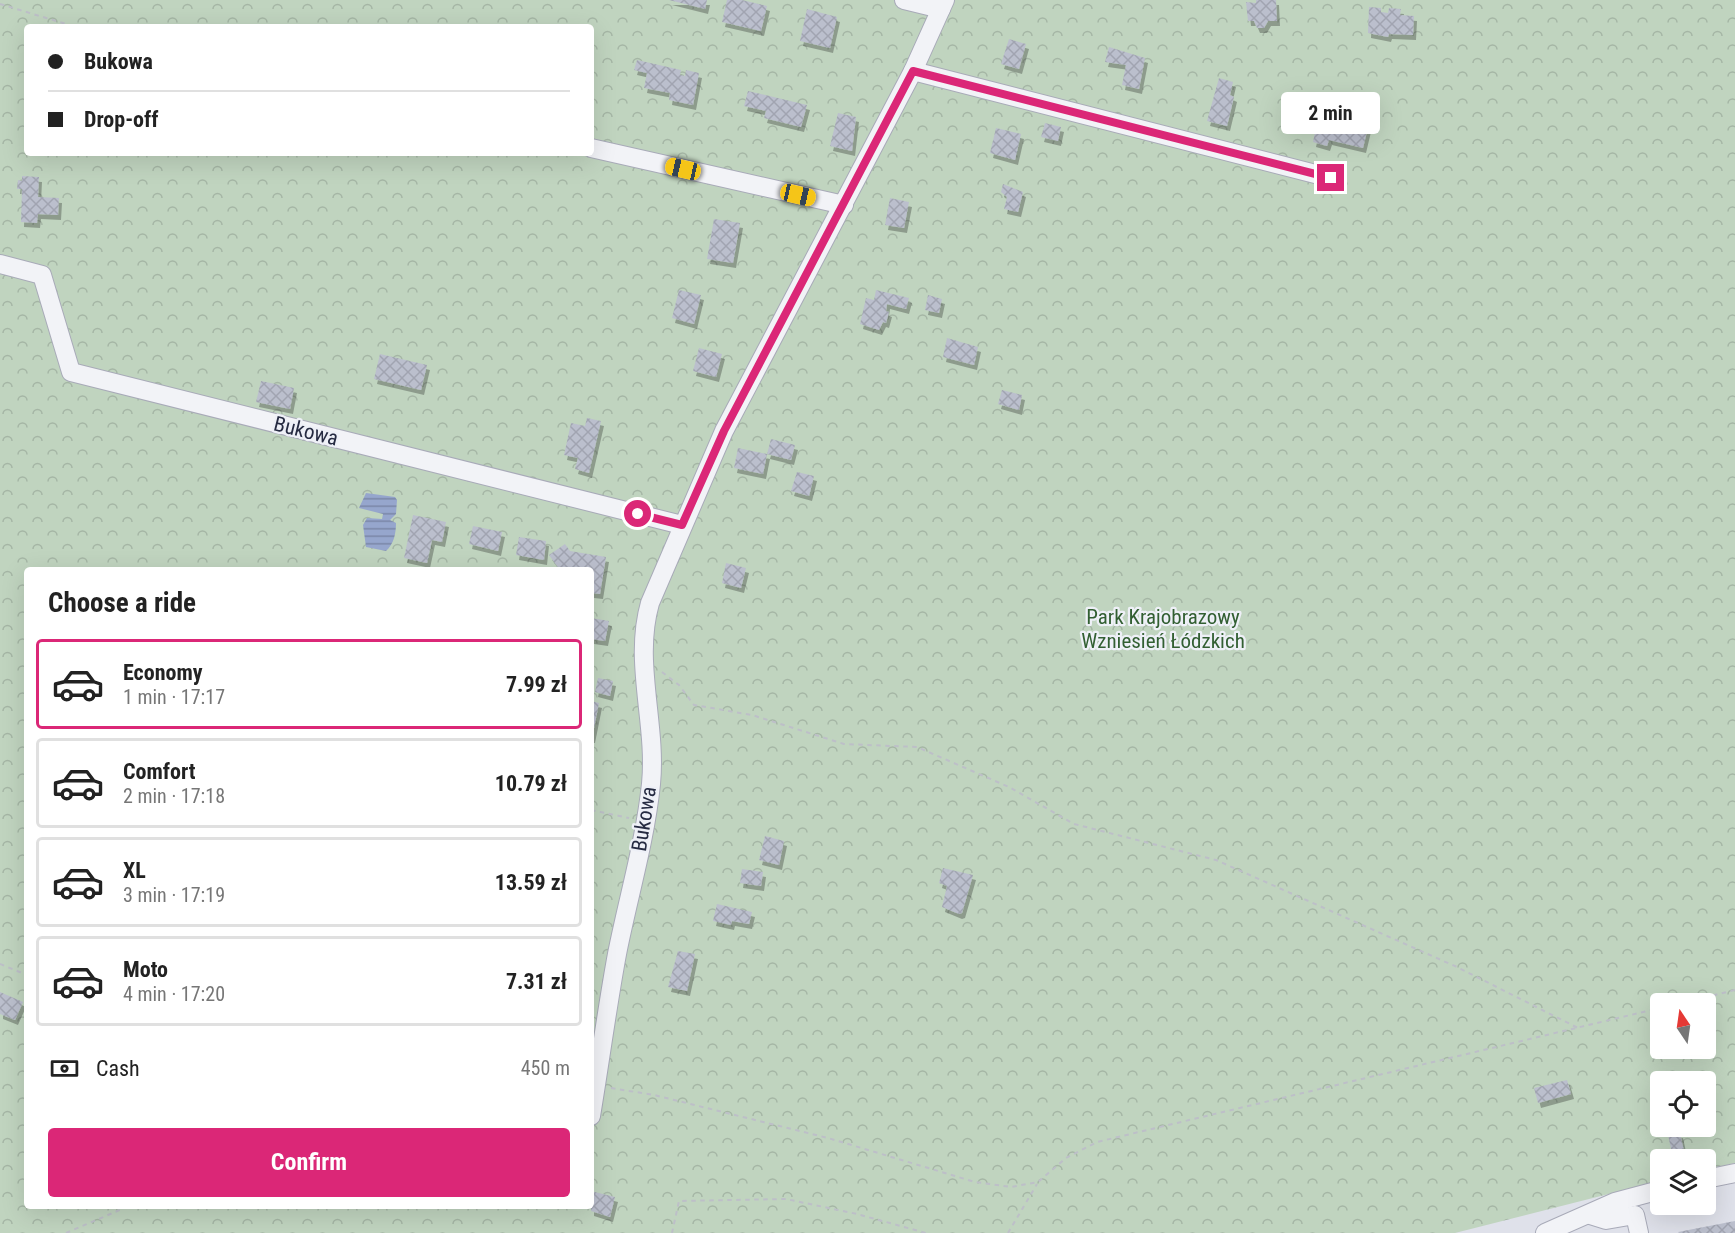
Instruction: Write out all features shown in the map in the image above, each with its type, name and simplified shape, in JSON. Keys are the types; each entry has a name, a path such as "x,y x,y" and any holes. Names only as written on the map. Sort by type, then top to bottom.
{"street":[{"path":"904,0 943,4"},
{"name":"Bukowa","path":"594,1098 617,953 646,821 652,754 645,665 646,618 682,525 724,431 913,71 943,4"},
{"path":"913,71 1331,178"},
{"path":"594,149 844,205"},
{"name":"Bukowa","path":"0,264 42,275 70,372 682,525"},
{"path":"1716,1177 1735,1173"},
{"path":"1545,1233 1615,1202 1650,1193"},
{"path":"1590,1215 1606,1220 1635,1215 1639,1233"}],"path":[{"path":"0,4 66,24"},
{"path":"645,665 666,674 679,685 694,705 752,715 844,744 916,747 1009,787 1074,824 1216,860 1457,967 1578,1028"},
{"path":"594,811 646,821"},
{"path":"0,963 24,974"},
{"path":"1716,995 1735,990"},
{"path":"1008,1233 1038,1182 1065,1158 1097,1142 1650,1010"},
{"path":"596,1086 654,1095 828,1138 975,1182 1011,1187 1038,1182"},
{"path":"672,1233 679,1201 775,1199 857,1214 926,1233"},
{"path":"66,1233 122,1209"}],"green space":[{"name":"Park Krajobrazowy Wzniesień Łódzkich","path":"0,0 1735,0 1735,1163 1716,1168 1716,1149 1650,1149 1650,1184 1455,1233 0,1233"}],"water":[{"path":"366,493 395,497 397,500 396,514 390,520 396,523 395,534 386,551 366,547 363,525 367,518 382,519 383,514 359,508"}],"building":[{"path":"669,0 707,0 705,9"},
{"path":"727,0 742,0 767,6 761,31 722,22"},
{"path":"1256,0 1276,0 1277,21 1268,21 1264,28 1257,28 1254,21 1248,21 1246,2 1256,3"},
{"path":"1369,7 1381,8 1381,12 1388,13 1389,8 1401,9 1400,15 1414,16 1413,35 1389,34 1388,37 1368,33"},
{"path":"807,9 837,17 830,48 800,41"},
{"path":"1009,39 1026,44 1019,69 1001,64"},
{"path":"1109,47 1145,58 1139,89 1122,85 1126,65 1105,62"},
{"path":"637,60 681,70 680,75 685,76 686,70 699,73 693,105 669,100 670,93 644,88 647,73 634,70"},
{"path":"1219,78 1233,82 1230,95 1234,97 1227,126 1207,121"},
{"path":"748,91 807,105 801,127 764,118 766,111 744,106"},
{"path":"838,113 856,117 852,151 830,146"},
{"path":"1333,118 1368,127 1363,148 1329,140 1327,146 1313,142 1316,128 1329,131"},
{"path":"1045,123 1061,127 1058,141 1041,137"},
{"path":"996,128 1021,134 1015,160 990,153"},
{"path":"22,176 39,177 38,197 59,198 58,215 38,214 37,223 21,222 22,189 17,189 18,180 22,181"},
{"path":"1003,184 1023,192 1018,212 1004,209 1007,197 1001,192"},
{"path":"890,198 909,202 904,228 885,225"},
{"path":"714,219 740,223 733,263 707,259"},
{"path":"679,290 701,295 694,324 672,318"},
{"path":"876,290 909,298 906,309 887,304 886,311 889,312 886,323 883,322 879,330 860,324 866,298 874,300"},
{"path":"928,295 942,299 939,313 925,310"},
{"path":"947,338 978,347 974,365 943,357"},
{"path":"699,348 722,354 716,377 693,371"},
{"path":"380,354 427,365 421,390 374,379"},
{"path":"261,381 294,388 290,409 256,402"},
{"path":"1002,390 1022,395 1019,410 998,404"},
{"path":"587,418 601,421 589,473 575,469 578,458 564,455 571,423 585,426"},
{"path":"771,439 795,445 791,460 767,454"},
{"path":"738,448 767,454 763,474 734,468"},
{"path":"797,472 814,476 809,496 791,491"},
{"path":"413,515 446,522 442,542 432,540 427,563 404,558"},
{"path":"473,526 502,532 498,551 469,544"},
{"path":"519,537 546,541 544,560 516,555"},
{"path":"565,544 570,551 606,557 600,594 594,593 594,567 558,567 549,555"},
{"path":"726,563 746,568 741,588 722,583"},
{"path":"594,618 609,621 605,641 594,639"},
{"path":"598,678 613,681 610,696 595,692"},
{"path":"594,702 599,703 594,728"},
{"path":"765,836 784,841 779,865 759,860"},
{"path":"943,868 973,875 962,913 959,914 942,907 947,886 939,883"},
{"path":"742,869 763,872 761,886 740,883"},
{"path":"717,904 752,912 749,924 732,921 731,925 713,921"},
{"path":"678,951 695,954 687,991 668,987"},
{"path":"0,992 23,1002 15,1020 0,1014"},
{"path":"1567,1080 1571,1094 1538,1103 1534,1088"},
{"path":"1668,1137 1681,1137 1683,1149 1671,1149"},
{"path":"594,1192 615,1197 610,1217 591,1211 594,1209"},
{"path":"1735,1221 1735,1233 1678,1232"}],"route":[{"path":"638,514 682,525 724,431 913,71 1331,178"}]}
